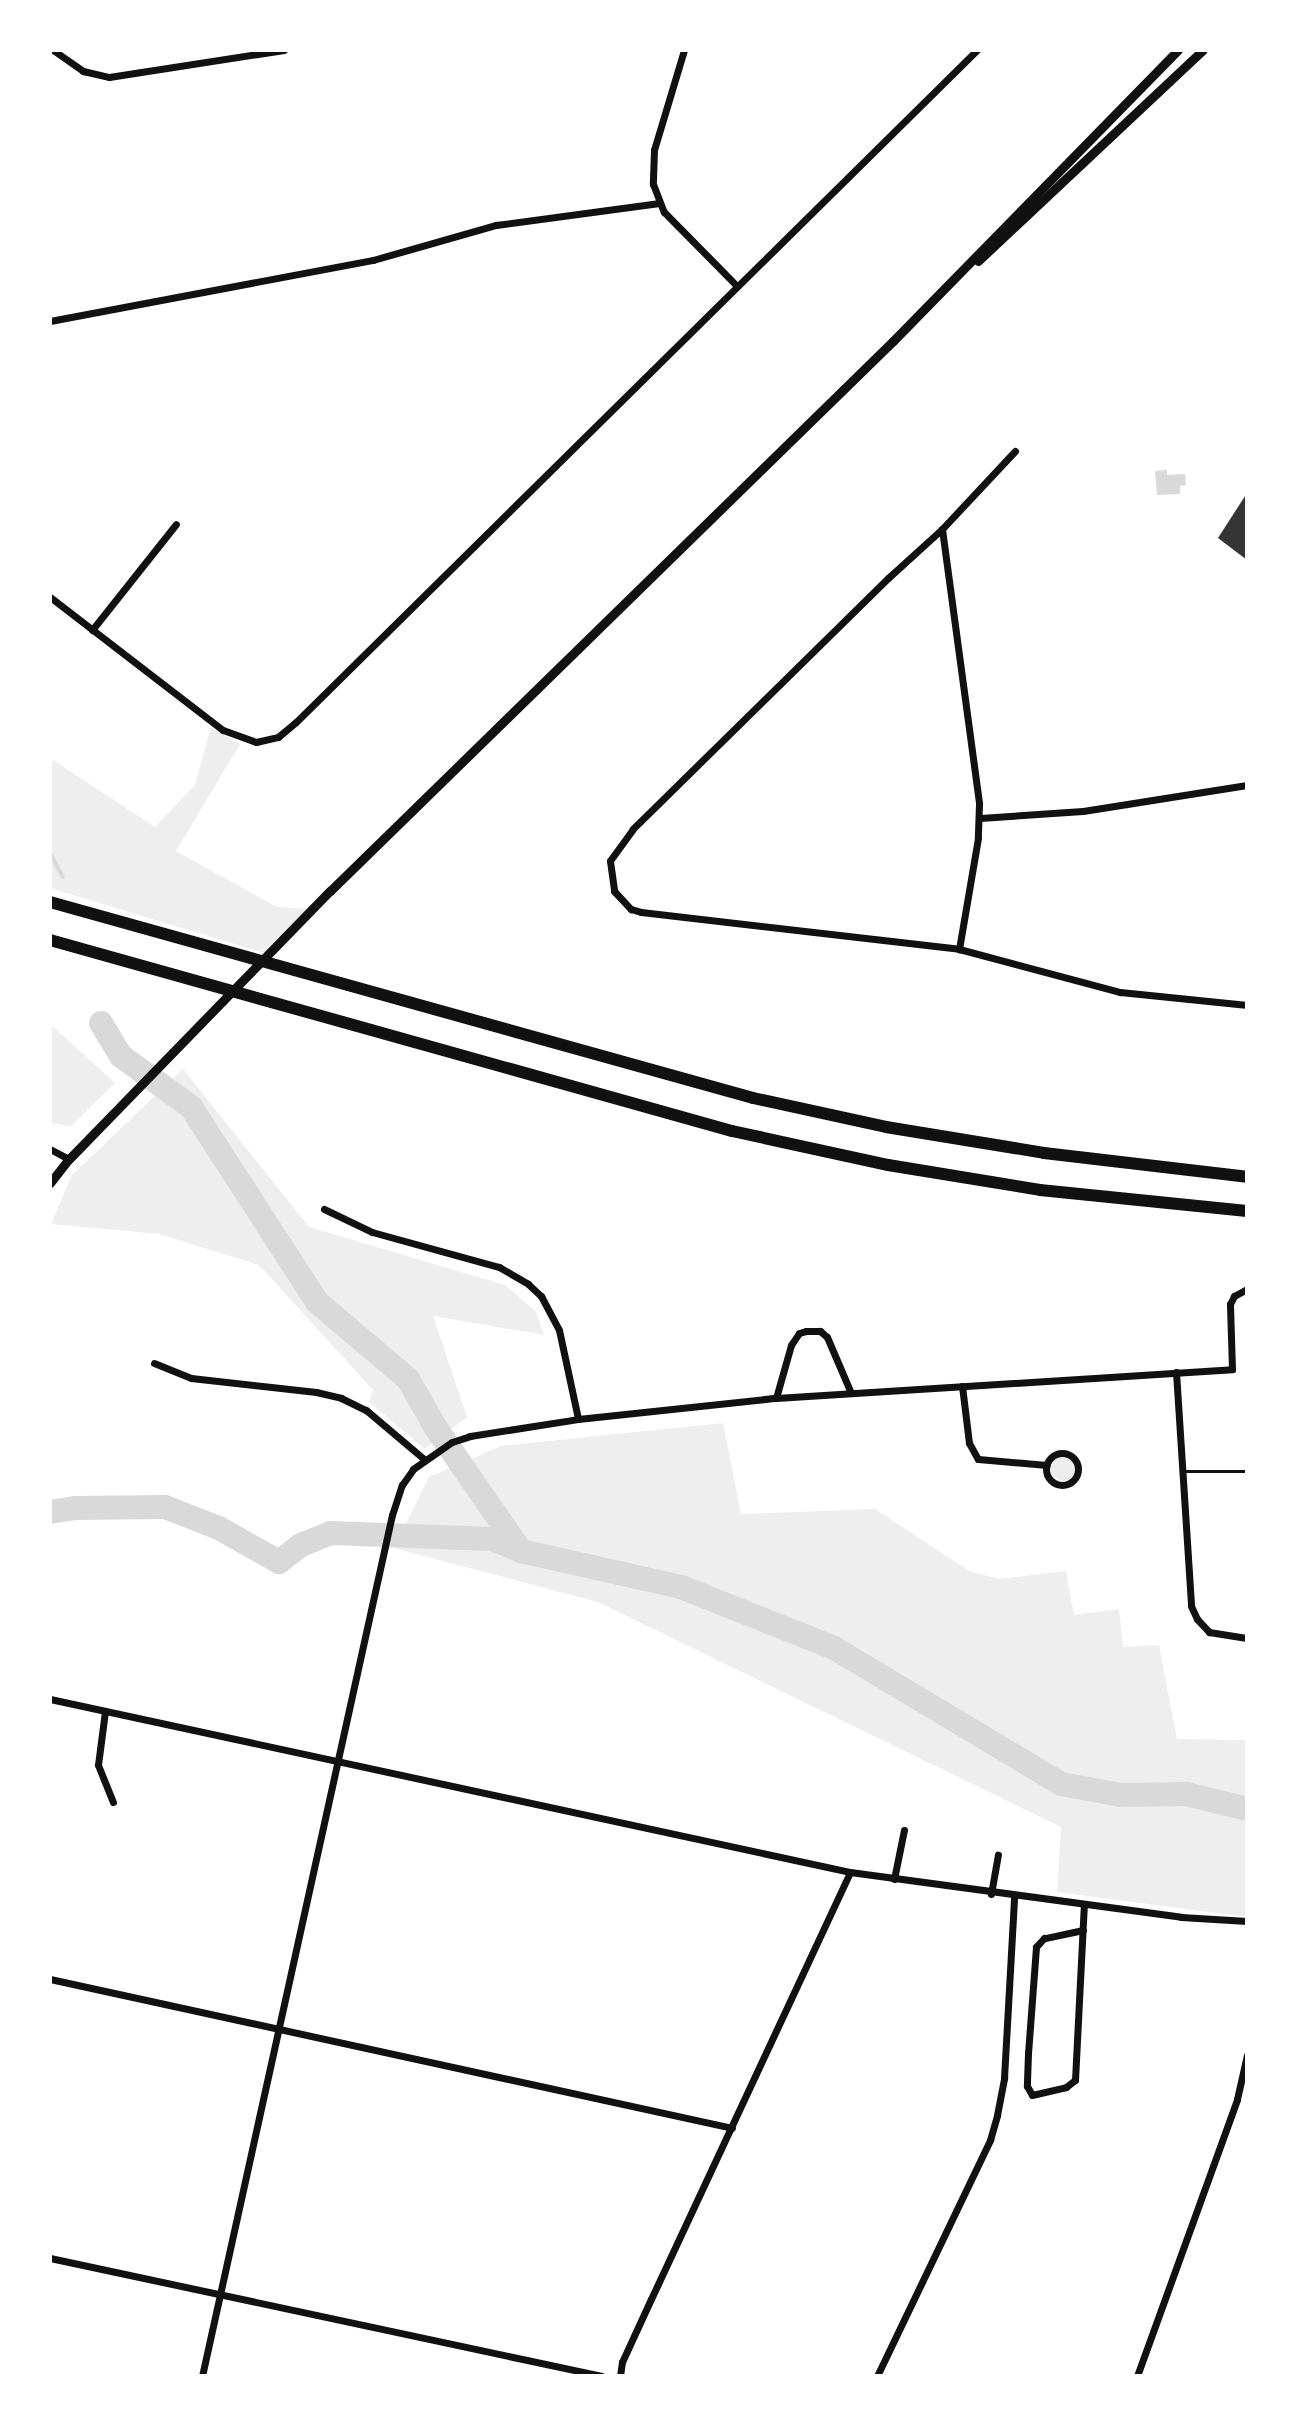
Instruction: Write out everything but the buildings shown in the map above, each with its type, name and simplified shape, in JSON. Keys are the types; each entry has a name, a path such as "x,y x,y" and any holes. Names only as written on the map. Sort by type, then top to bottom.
{"highway":[{"path":"50,902 739,1094 886,1127 1044,1153 1247,1177"},
{"path":"50,940 732,1131 888,1165 1040,1190 1247,1211"}],"street":[{"path":"53,50 83,71 109,77 284,50"},
{"path":"684,50 654,150 652,168 658,203 677,227 736,285"},
{"path":"50,597 223,730 256,742 278,737 977,50"},
{"path":"50,1183 69,1159 330,891 953,281 1178,50"},
{"path":"953,281 1004,241 1203,50"},
{"path":"50,321 373,260 496,225 658,203"},
{"path":"1015,451 942,529 888,578 616,848 609,870 621,900 641,912 959,949 1120,992 1247,1005"},
{"path":"92,630 176,524"},
{"path":"942,529 980,818 959,949"},
{"path":"980,818 1083,811 1247,785"},
{"path":"50,1149 69,1159"},
{"path":"324,1209 372,1232 516,1274 541,1296 551,1312 570,1372 578,1419"},
{"path":"202,2376 335,1762 392,1515 408,1474 424,1459 452,1442 498,1429 776,1398 1232,1369 1230,1304 1234,1296 1247,1289"},
{"path":"776,1398 791,1345 799,1333 806,1331 820,1331 827,1337 851,1393"},
{"path":"154,1363 191,1378 316,1392 341,1398 366,1410 424,1459"},
{"path":"1176,1372 1189,1594 1197,1619 1218,1636 1247,1638"},
{"path":"962,1386 969,1443 978,1459 1047,1465"},
{"path":"1068,1453 1076,1460 1079,1471 1070,1484 1060,1485 1048,1476 1047,1465 1052,1456 1068,1453"},
{"path":"50,1699 850,1872 1014,1897 1181,1917 1247,1921"},
{"path":"105,1711 98,1765 113,1802"},
{"path":"894,1879 904,1830"},
{"path":"991,1894 998,1855"},
{"path":"620,2376 645,2312 850,1872"},
{"path":"877,2376 990,2140 1004,2078 1014,1897"},
{"path":"1083,1930 1044,1938 1036,1947 1027,2075 1028,2090 1032,2095 1066,2087 1075,2080 1083,1930 1084,1905"},
{"path":"50,1979 732,2128"},
{"path":"1137,2376 1237,2099 1247,2055"},
{"path":"50,2258 602,2376"}],"lane":[{"path":"1182,1471 1247,1471"}],"shaded area":[{"path":"1167,470 1167,475 1185,474 1186,485 1180,486 1180,494 1157,495 1155,471"},
{"path":"211,727 240,744 176,851 277,907 312,909 274,956 50,888 50,758 155,827 195,785"},
{"path":"50,1024 115,1083 71,1126 50,1123"},
{"path":"183,1069 309,1227 505,1285 536,1312 544,1335 433,1316 467,1417 425,1449 369,1402 373,1390 259,1265 159,1234 51,1224 72,1175"},
{"path":"723,1423 741,1514 875,1509 971,1572 1000,1579 1066,1571 1074,1615 1119,1609 1123,1647 1159,1645 1177,1739 1247,1740 1247,1917 1057,1892 1061,1827 598,1602 394,1548 429,1477 501,1446"},
{"path":"1063,1457 1071,1461 1075,1469 1071,1477 1063,1481 1055,1477 1051,1469 1055,1461"}],"waterway":[{"path":"50,853 63,877"},
{"path":"101,1023 121,1056 191,1107 317,1302 408,1379 436,1428 521,1551"},
{"path":"50,1512 75,1508 165,1507 219,1528 279,1562 301,1545 330,1533 492,1539 521,1551 681,1587 834,1648 1061,1784 1121,1795 1186,1794 1247,1809"}]}
